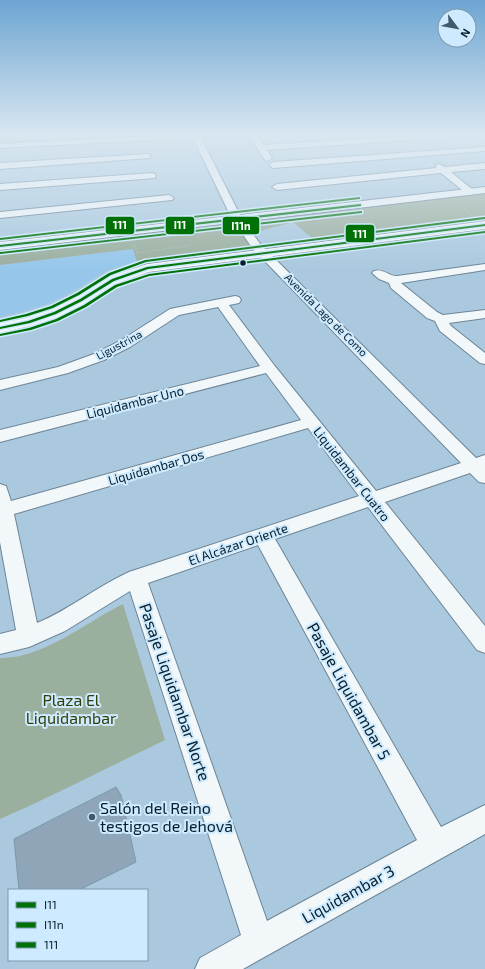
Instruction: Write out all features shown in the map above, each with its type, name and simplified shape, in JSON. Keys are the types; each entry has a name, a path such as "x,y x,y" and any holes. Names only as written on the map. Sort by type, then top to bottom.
{"street":[{"path":"0,187 119,179"},
{"path":"0,214 144,179"},
{"path":"155,179 169,198"},
{"name":"Avenida Lago de Como","path":"218,179 238,219 257,248 263,252 481,468"},
{"path":"283,179 288,186"},
{"path":"277,187 354,179"},
{"path":"454,179 470,192"},
{"path":"0,246 485,190"},
{"path":"0,328 29,322 55,313 81,300 113,280 138,270 166,264 484,226"},
{"path":"378,273 386,279 395,281 400,279 485,267"},
{"path":"395,281 395,285 432,315 441,319 485,314"},
{"name":"Liquidambar Cuatro","path":"228,302 269,368 485,643"},
{"name":"Ligustrina","path":"0,386 39,377 81,364 125,344 175,312 228,302"},
{"path":"441,319 445,328 485,360"},
{"name":"Liquidambar Uno","path":"0,436 269,368"},
{"name":"Liquidambar Dos","path":"1,504 311,422"},
{"name":"El Alcázar Oriente","path":"0,644 28,636 57,624 118,586 136,578 371,499 481,468"},
{"path":"1,504 28,636"},
{"name":"Pasaje Liquidambar 5","path":"263,536 436,846"},
{"name":"Pasaje Liquidambar Norte","path":"136,578 259,943"},
{"name":"Liquidambar 3","path":"211,969 485,819"}],"path":[{"path":"466,215 469,212 464,208 469,205"},
{"path":"410,211 426,222"},
{"path":"137,253 191,245"}],"shaded area":[{"path":"133,249 137,262 104,272 63,297 46,304 0,317 0,265"}],"green space":[{"path":"485,193 485,221 313,239 293,222 253,233 243,220"},
{"path":"236,223 257,247 141,263 137,262 133,249 0,265 0,250"},
{"name":"Plaza El Liquidambar","path":"123,604 165,740 0,819 0,658 16,657 32,653 48,646"}],"building":[{"name":"Salón del Reino testigos de Jehová","path":"116,787 121,795 136,862 81,889 19,889 14,839"}],"transit line":[{"name":"111","path":"0,239 359,198"},
{"name":"I11","path":"0,246 360,205"},
{"name":"I11n","path":"1,253 361,212"},
{"name":"111","path":"0,321 27,315 52,307 78,294 110,274 145,261 484,218"},
{"name":"I11","path":"0,328 29,322 55,313 81,300 113,280 147,268 485,225"},
{"name":"I11n","path":"1,335 30,329 57,320 85,306 116,286 149,275 485,232"}],"place":[{"name":"Salón del Reino testigos de Jehová","path":"92,817"}]}
